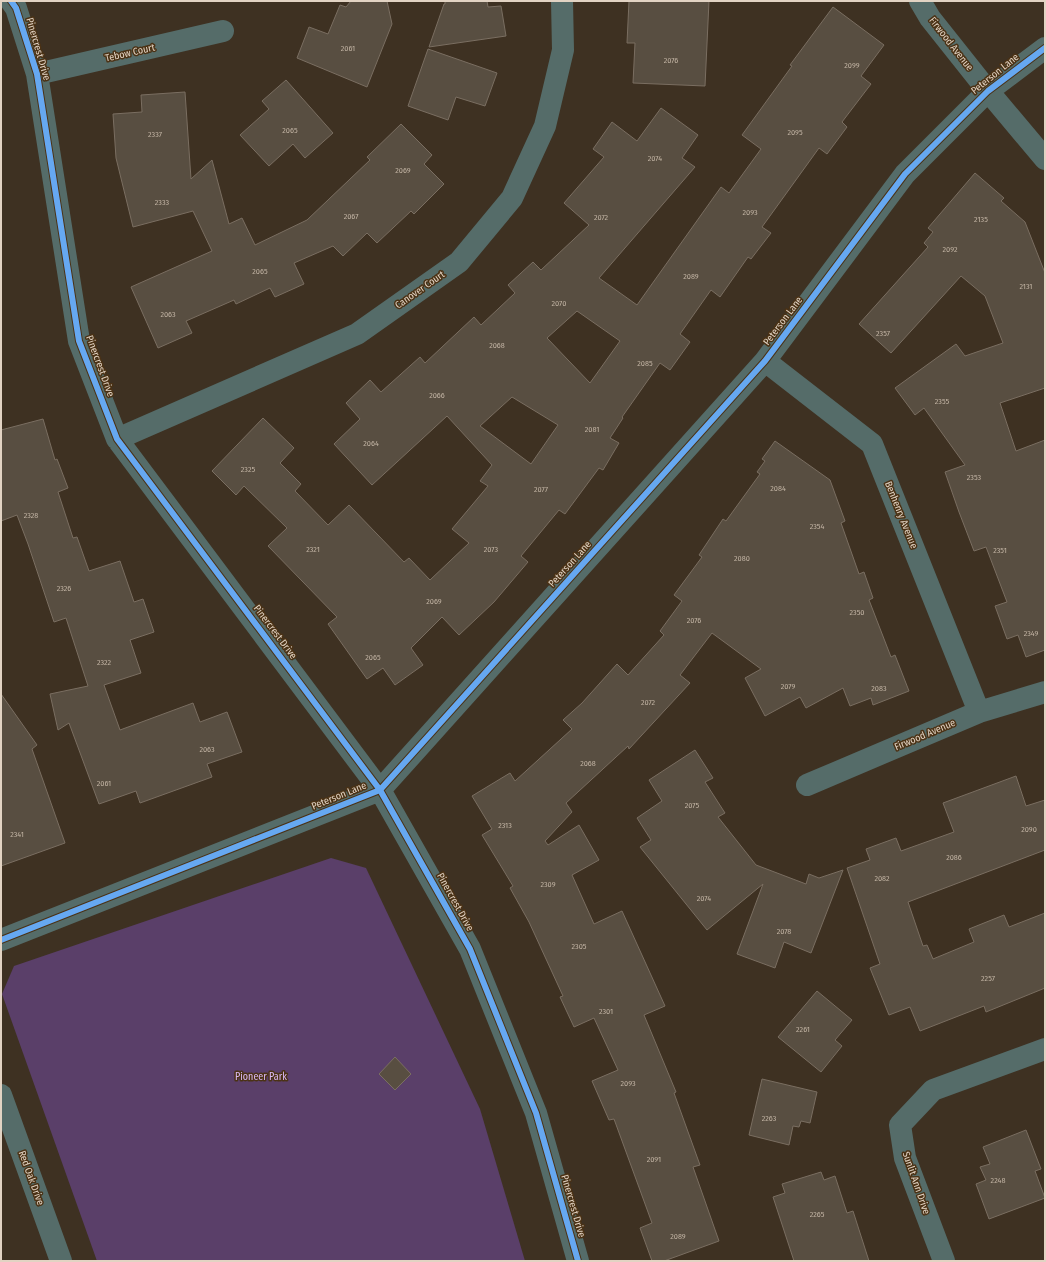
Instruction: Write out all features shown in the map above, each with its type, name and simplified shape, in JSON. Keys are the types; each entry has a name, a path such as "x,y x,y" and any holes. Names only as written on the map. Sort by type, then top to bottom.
{"street":[{"name":"Pinercrest Drive","path":"11,1 16,8 37,74 79,341 117,439 380,790 470,949 536,1113 578,1261"},
{"name":"Canover Court","path":"117,439 357,334 459,262 512,198 545,126 563,50 562,1"},
{"name":"Firwood Avenue","path":"920,1 930,18 1045,159"},
{"name":"Tebow Court","path":"37,74 223,31"},
{"name":"Peterson Lane","path":"1,940 380,790 765,361 905,174 988,91 1045,48"},
{"name":"Benhenry Avenue","path":"765,361 872,444 979,712"},
{"name":"Firwood Avenue","path":"807,785 979,712 1045,692"},
{"name":"Sunlit Ann Drive","path":"944,1261 905,1158 900,1125 933,1090 1045,1049"},
{"name":"Red Oak Drive","path":"1,1095 61,1261"}],"green space":[{"name":"Pioneer Park","path":"331,858 366,868 480,1109 525,1261 97,1261 2,994 14,966"}],"building":[{"path":"351,1 387,1 392,24 367,87 297,58 309,27 328,34 340,5 346,7"},
{"path":"445,1 487,1 488,7 501,6 506,36 429,47"},
{"path":"629,1 709,1 705,86 633,83 635,43 627,43"},
{"path":"833,7 884,45 861,76 871,84 842,122 847,127 827,154 819,148 762,227 771,233 751,259 748,257 720,297 711,290 680,334 690,342 670,370 660,363 622,417 623,418 610,438 619,443 603,470 599,468 565,514 559,510 521,556 528,562 494,602 459,635 442,617 411,648 423,665 395,685 383,668 367,679 328,624 337,617 268,546 287,528 244,486 236,495 212,471 263,418 294,448 280,463 301,484 295,491 328,525 349,505 404,562 409,558 430,580 469,543 452,529 488,486 480,481 492,465 447,416 372,485 334,444 360,419 346,403 370,380 381,392 420,357 425,363 474,317 481,325 515,293 508,285 533,262 541,270 589,225 564,203 604,157 593,149 612,122 637,141 661,108 698,135 682,158 695,167 599,278 637,305 721,187 729,193 761,149 742,135 792,66 790,65","holes":["577,311 620,341 590,383 547,338","512,397 558,425 531,464 480,426"]},
{"path":"428,49 497,73 485,106 456,97 448,120 408,106"},
{"path":"286,80 333,133 305,158 293,144 269,166 240,135 269,109 262,101"},
{"path":"185,92 191,179 212,160 229,224 242,218 255,245 307,220 370,160 367,157 401,124 432,155 424,164 444,184 414,214 411,211 377,243 367,233 343,256 333,246 294,263 304,284 275,297 270,288 236,304 234,300 186,321 192,333 158,348 131,287 212,251 193,211 133,227 116,158 113,114 142,112 141,95"},
{"path":"975,173 1004,198 1001,201 1025,222 1045,273 1045,388 1000,403 1016,451 1045,440 1045,650 1026,657 1018,635 1007,639 995,606 1007,602 986,547 974,551 945,472 965,465 924,408 915,415 895,388 956,344 965,356 1003,343 985,296 961,276 891,353 859,324 928,247 924,243 933,232 928,228"},
{"path":"43,419 55,460 57,459 68,488 58,492 73,538 77,537 89,571 120,561 134,602 143,599 154,632 130,640 141,673 104,685 120,730 193,703 200,722 227,712 242,752 207,764 212,777 140,803 136,791 99,804 69,723 58,730 50,694 88,686 66,618 54,622 17,515 1,521 1,430"},
{"path":"775,441 830,480 845,521 841,523 859,574 864,572 873,598 869,600 891,657 895,655 909,691 873,705 871,698 850,706 843,688 806,708 800,697 765,716 745,678 761,669 712,633 680,675 690,683 629,749 628,746 566,803 572,812 545,841 548,845 579,825 599,860 572,875 594,924 622,911 665,1006 644,1015 676,1092 674,1093 700,1165 693,1167 719,1241 664,1261 652,1261 640,1228 652,1223 614,1119 609,1120 592,1081 618,1070 594,1018 574,1027 560,997 563,996 529,922 510,888 513,886 482,835 492,829 472,796 510,773 515,781 572,729 563,720 582,703 617,664 628,675 664,635 660,631 682,601 674,595 702,557 699,555 723,519 726,521 760,474 757,472 765,461 762,459"},
{"path":"1,694 37,745 32,749 65,843 1,866"},
{"path":"695,750 713,778 705,782 725,813 718,817 756,865 806,884 809,874 819,878 843,870 811,953 784,942 775,968 737,954 763,884 707,930 640,847 651,840 637,818 662,801 649,780"},
{"path":"1016,776 1026,806 1045,800 1045,850 908,902 923,946 927,945 933,959 974,942 969,929 1004,915 1009,927 1045,913 1045,988 986,1012 984,1006 920,1031 910,1007 889,1015 870,968 880,964 847,868 870,860 866,849 896,838 901,851 954,832 943,803"},
{"path":"817,991 852,1020 835,1040 842,1046 821,1072 778,1037"},
{"path":"395,1057 411,1074 395,1090 379,1074"},
{"path":"762,1079 817,1092 810,1123 801,1121 799,1127 793,1126 789,1145 749,1135"},
{"path":"1026,1130 1041,1169 1035,1171 1045,1198 989,1219 976,1184 986,1180 980,1167 990,1164 983,1147"},
{"path":"821,1172 824,1180 835,1176 847,1213 853,1211 869,1261 794,1261 773,1197 785,1193 782,1184"}],"cycle path":[{"path":"11,1 16,8 37,74 79,341 117,439 380,790 470,949 536,1113 578,1261"},
{"path":"1,940 380,790 765,361 905,174 988,91 1045,48"}]}
